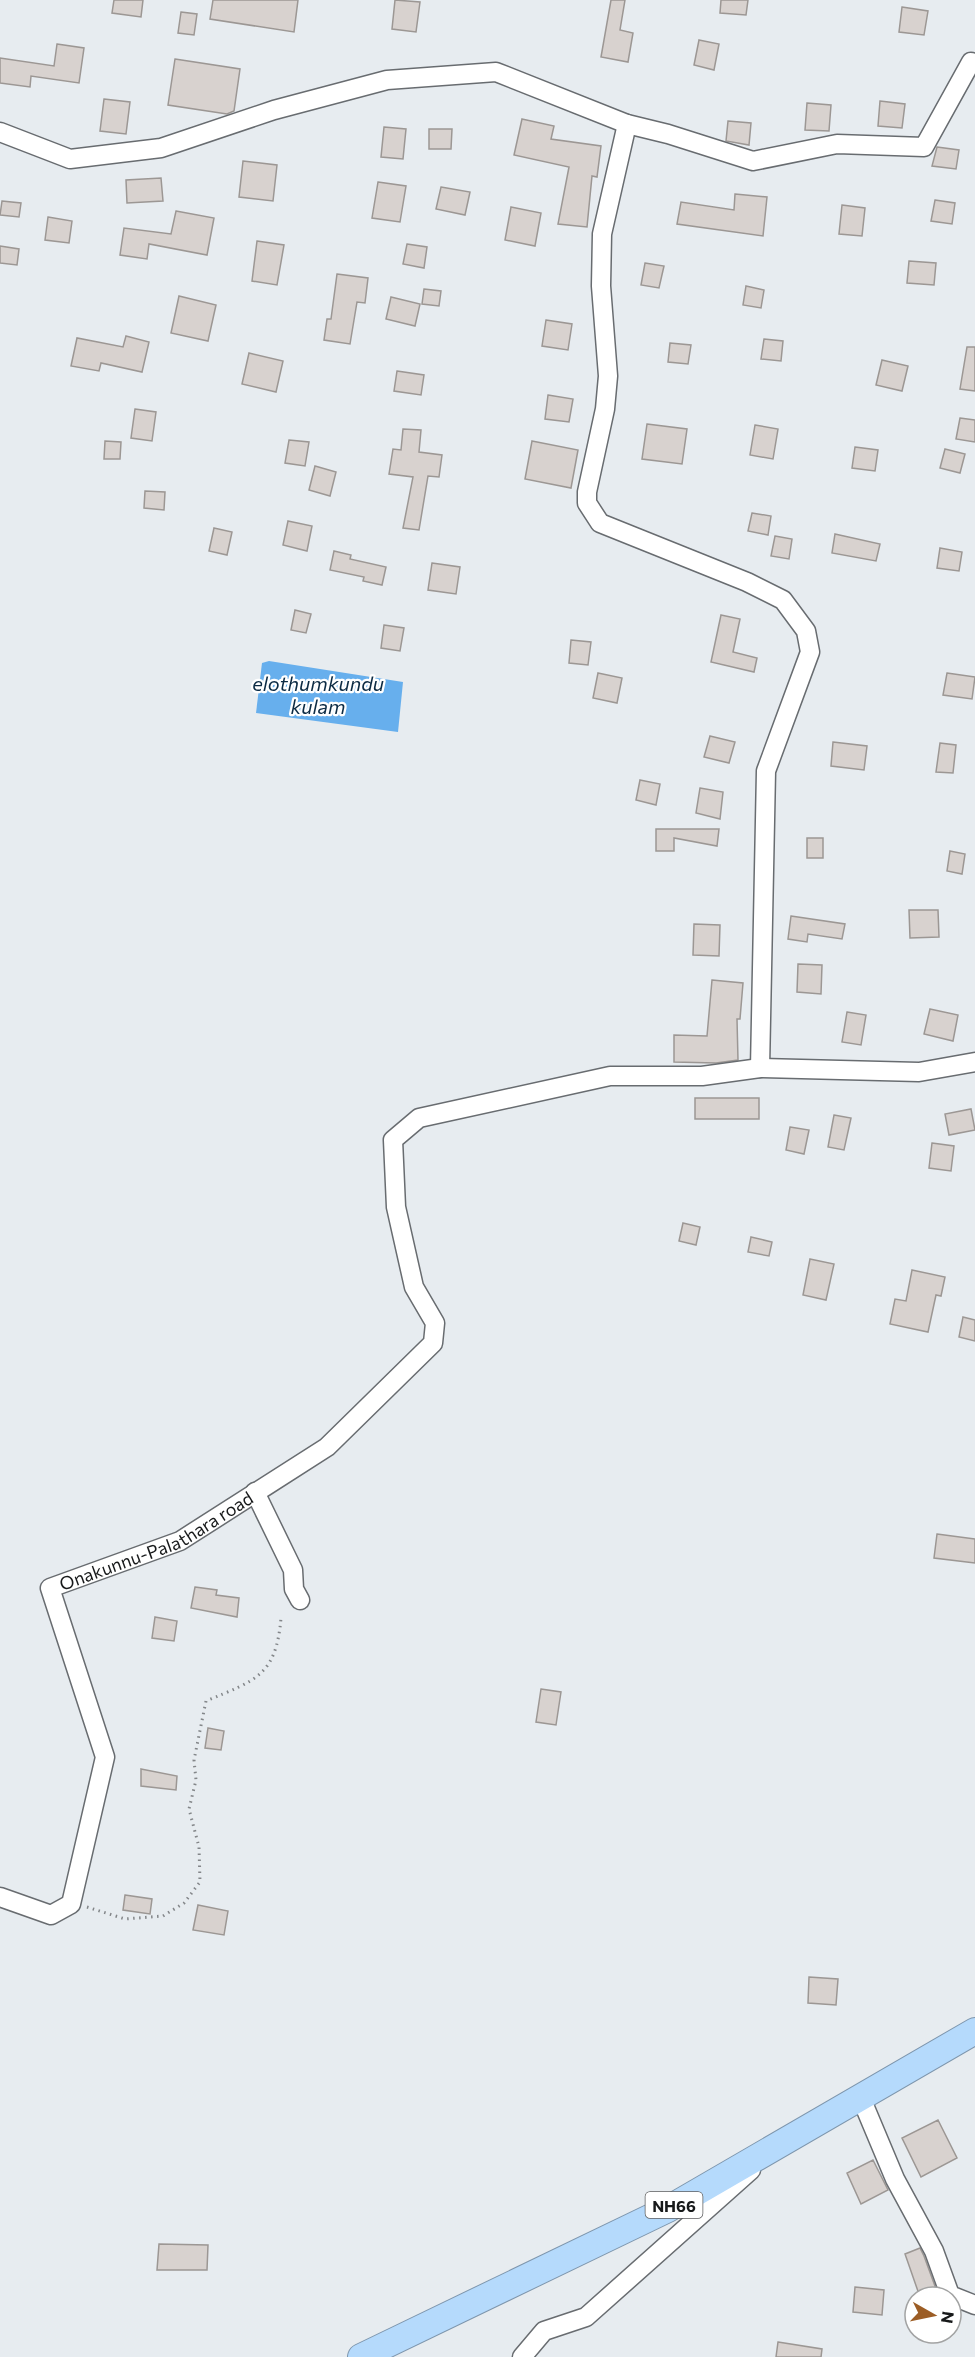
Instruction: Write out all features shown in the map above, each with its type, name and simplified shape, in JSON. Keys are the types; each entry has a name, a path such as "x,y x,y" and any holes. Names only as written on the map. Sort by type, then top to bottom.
{"highway":[{"name":"NH66","path":"361,2357 668,2209 975,2031"}],"street":[{"path":"0,132 70,159 161,148 274,110 387,80 496,72 627,124 668,134 753,161 837,144 924,147 971,62 975,63"},
{"path":"627,124 602,234 601,286 608,376 605,409 587,492 587,503 600,523 747,582 783,600 806,632 810,652 766,771 760,1068 919,1072 975,1062"},
{"name":"Onakunnu-Palathara road","path":"0,1897 51,1915 71,1904 105,1757 50,1588 180,1541 327,1447 433,1343 435,1323 414,1287 396,1207 393,1140 419,1118 610,1076 702,1076 760,1068"},
{"path":"255,1492 293,1570 294,1589 300,1600"},
{"path":"861,2098 895,2179 934,2252 950,2295 975,2305"},
{"path":"522,2357 544,2331 586,2316 775,2149"}],"path":[{"path":"96,1908 125,1919 162,1916 184,1903 200,1882 199,1847 189,1809 196,1780 194,1760 206,1701 235,1691 265,1670 278,1647 281,1618"}],"water":[{"name":"elothumkundu kulam","path":"269,661 403,682 398,732 256,713 262,663"}],"building":[{"path":"114,0 143,0 141,17 112,13"},
{"path":"213,0 298,0 294,32 210,19"},
{"path":"395,0 420,2 416,32 392,29"},
{"path":"611,0 625,0 620,30 633,33 628,62 601,57"},
{"path":"721,0 748,0 746,15 720,13"},
{"path":"902,7 928,11 924,35 899,32"},
{"path":"181,12 197,14 194,35 178,33"},
{"path":"699,40 719,44 714,70 694,65"},
{"path":"57,44 84,48 79,83 31,76 30,87 0,83 0,58 54,66"},
{"path":"175,59 240,69 234,111 227,114 168,105"},
{"path":"104,99 130,102 126,134 100,131"},
{"path":"880,101 905,104 902,128 878,126"},
{"path":"807,103 831,105 829,131 805,130"},
{"path":"522,119 554,126 551,139 601,146 597,177 592,176 587,227 558,224 569,167 514,155"},
{"path":"728,121 751,123 749,145 726,141"},
{"path":"384,127 406,129 403,159 381,157"},
{"path":"429,129 452,129 451,149 429,149"},
{"path":"937,147 959,150 956,169 932,166"},
{"path":"243,161 277,165 273,201 239,197"},
{"path":"161,178 163,201 127,203 126,180"},
{"path":"378,182 406,186 400,222 372,218"},
{"path":"441,187 470,192 465,215 436,209"},
{"path":"735,194 767,197 763,236 677,224 681,202 734,210"},
{"path":"935,200 955,203 952,224 931,221"},
{"path":"2,201 21,203 19,217 0,215"},
{"path":"842,205 865,208 862,236 839,234"},
{"path":"511,207 541,213 535,246 505,240"},
{"path":"176,211 214,218 207,255 149,244 147,259 120,255 124,228 171,234"},
{"path":"48,217 72,221 69,243 45,240"},
{"path":"257,241 284,245 277,285 252,281"},
{"path":"407,244 427,247 424,268 403,264"},
{"path":"0,246 19,249 17,265 0,263"},
{"path":"909,261 936,263 934,285 907,283"},
{"path":"645,263 664,266 659,288 641,285"},
{"path":"337,274 368,278 365,303 357,302 350,344 324,340 327,319 331,319"},
{"path":"746,286 764,290 761,308 743,305"},
{"path":"424,289 441,291 439,306 422,304"},
{"path":"179,296 216,305 208,341 171,333"},
{"path":"391,297 420,304 415,326 386,319"},
{"path":"546,320 572,324 568,350 542,346"},
{"path":"126,336 149,342 142,372 101,363 99,371 71,366 77,338 123,347"},
{"path":"764,339 783,341 781,361 761,359"},
{"path":"670,343 691,345 688,364 668,362"},
{"path":"967,347 975,347 975,391 960,389"},
{"path":"249,353 283,361 276,392 242,384"},
{"path":"882,360 908,366 902,391 876,385"},
{"path":"397,371 424,375 421,395 394,391"},
{"path":"548,395 573,399 569,422 545,419"},
{"path":"135,409 156,412 152,441 131,438"},
{"path":"960,418 975,420 975,442 956,439"},
{"path":"647,424 687,429 682,464 642,459"},
{"path":"755,425 778,429 773,459 750,455"},
{"path":"403,429 421,430 419,452 442,455 439,477 428,476 419,530 403,528 413,477 389,474 393,449 401,450"},
{"path":"289,440 309,442 305,466 285,463"},
{"path":"105,441 121,442 120,459 104,459"},
{"path":"532,441 578,450 571,488 525,479"},
{"path":"855,447 878,450 875,471 852,468"},
{"path":"945,449 965,454 960,473 940,468"},
{"path":"315,466 336,472 330,496 309,490"},
{"path":"145,491 165,492 164,510 144,508"},
{"path":"752,513 771,516 768,535 748,531"},
{"path":"288,521 312,526 307,551 283,545"},
{"path":"214,528 232,532 227,555 209,551"},
{"path":"835,534 880,544 876,561 832,553"},
{"path":"775,536 792,539 789,559 771,556"},
{"path":"940,548 962,552 959,571 937,568"},
{"path":"334,551 351,555 350,559 386,567 382,585 363,581 364,577 330,570"},
{"path":"432,563 460,567 456,594 428,590"},
{"path":"295,610 311,614 306,633 291,630"},
{"path":"721,615 740,619 733,652 757,658 754,672 711,662"},
{"path":"384,625 404,628 400,651 381,648"},
{"path":"571,640 591,642 588,665 569,663"},
{"path":"598,673 622,678 617,703 593,698"},
{"path":"947,673 975,677 972,699 943,695"},
{"path":"710,736 735,742 729,763 704,757"},
{"path":"833,742 867,746 864,770 831,766"},
{"path":"940,743 956,745 953,773 936,772"},
{"path":"640,780 660,784 656,805 636,800"},
{"path":"700,788 723,792 720,819 696,813"},
{"path":"656,829 719,829 717,846 674,838 674,851 656,851"},
{"path":"807,838 823,838 823,858 807,858"},
{"path":"950,851 965,854 962,874 947,871"},
{"path":"909,910 938,910 939,937 910,938"},
{"path":"791,916 845,924 842,939 808,934 807,942 788,939"},
{"path":"694,924 720,925 719,956 693,955"},
{"path":"798,964 822,965 821,994 797,992"},
{"path":"712,980 743,983 740,1019 737,1019 738,1060 716,1063 674,1062 674,1035 707,1036"},
{"path":"930,1009 958,1015 953,1041 924,1034"},
{"path":"847,1012 866,1015 861,1045 842,1042"},
{"path":"695,1098 759,1098 759,1119 695,1119"},
{"path":"971,1109 975,1130 949,1135 945,1114"},
{"path":"834,1115 851,1118 844,1150 828,1147"},
{"path":"790,1127 809,1130 804,1154 786,1150"},
{"path":"932,1143 954,1146 951,1171 929,1168"},
{"path":"683,1223 700,1227 696,1245 679,1241"},
{"path":"751,1237 772,1242 769,1256 748,1252"},
{"path":"810,1259 834,1264 826,1300 803,1295"},
{"path":"912,1270 945,1277 941,1296 936,1295 928,1332 890,1324 895,1299 906,1301"},
{"path":"963,1317 975,1320 975,1341 959,1337"},
{"path":"937,1534 975,1539 975,1563 934,1558"},
{"path":"195,1587 217,1590 216,1595 239,1598 237,1617 191,1608"},
{"path":"155,1617 177,1621 174,1641 152,1638"},
{"path":"541,1689 561,1692 556,1725 536,1722"},
{"path":"208,1728 224,1731 221,1750 205,1748"},
{"path":"141,1769 177,1776 176,1790 141,1786"},
{"path":"125,1895 152,1899 150,1914 123,1910"},
{"path":"198,1905 228,1911 224,1935 193,1930"},
{"path":"809,1977 838,1979 836,2005 808,2003"},
{"path":"938,2120 957,2158 921,2177 902,2138"},
{"path":"873,2160 888,2190 861,2204 847,2173"},
{"path":"159,2244 208,2245 207,2270 157,2270"},
{"path":"920,2248 935,2285 916,2285 905,2254"},
{"path":"855,2287 884,2290 882,2315 853,2312"},
{"path":"778,2342 822,2349 821,2357 776,2357"}]}
